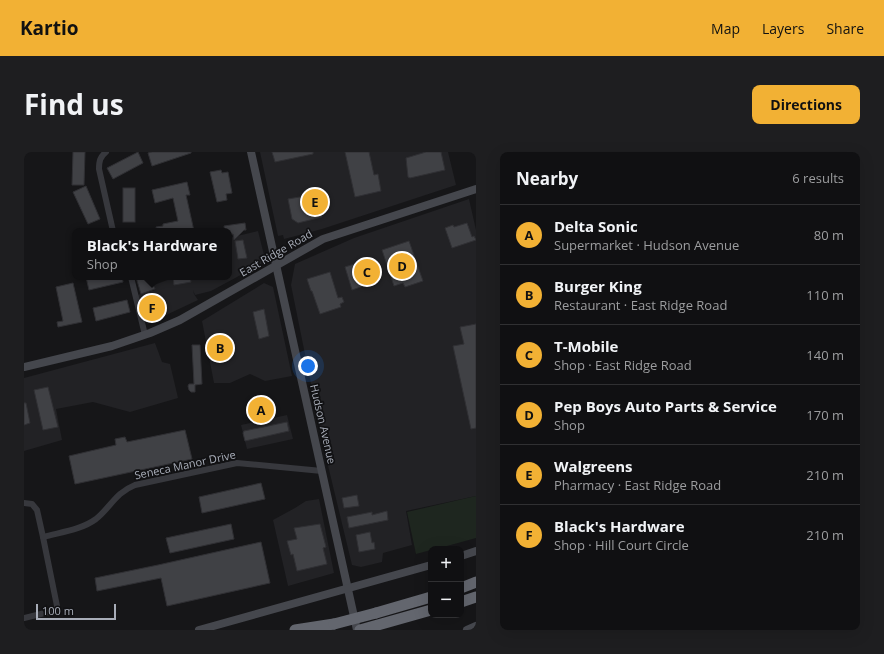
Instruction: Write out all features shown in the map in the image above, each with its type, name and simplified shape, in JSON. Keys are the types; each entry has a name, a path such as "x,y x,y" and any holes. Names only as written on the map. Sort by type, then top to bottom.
{"highway":[{"path":"464,587 476,582"},
{"path":"464,601 476,597"},
{"path":"313,630 428,598"},
{"path":"360,630 428,611"},
{"path":"294,630 334,624"}],"main road":[{"name":"Hudson Avenue","path":"251,152 357,630"},
{"name":"East Ridge Road","path":"24,367 112,346 145,335 180,320 327,237 476,189"},
{"path":"464,555 476,551"},
{"path":"200,630 428,566"},
{"path":"467,630 476,626"}],"street":[{"path":"106,152 100,158 99,162 112,228"},
{"path":"132,280 145,335"},
{"name":"Seneca Manor Drive","path":"44,537 90,523 124,491 136,486 236,463 322,471"},
{"path":"24,503 30,503 36,508 44,537 57,604 57,608 53,611 24,618"}],"shaded area":[{"path":"260,152 448,152 456,185 322,229 284,239 283,235 278,236"},
{"path":"469,199 476,230 476,496 406,511 412,545 383,553 382,562 361,567 352,565 325,453 291,285 295,264 354,238"},
{"path":"258,231 264,255 261,264 232,280 232,237"},
{"path":"167,280 231,280 211,291 195,295 193,290 194,294 198,300 147,324 137,295 155,290 154,285"},
{"path":"264,283 273,287 292,376 265,381 250,374 230,383 214,383 202,321"},
{"path":"155,343 162,362 170,364 178,398 130,412 93,402 56,409 62,440 24,451 24,378"},
{"path":"287,415 293,439 247,449 241,425"},
{"path":"476,496 476,538 447,546 428,546 428,551 416,554 407,512"},
{"path":"319,499 334,573 288,586 273,520 306,501"}],"building":[{"path":"73,152 85,152 84,185 72,185"},
{"path":"138,152 143,163 113,179 107,168"},
{"path":"272,152 313,152 313,154 275,162"},
{"path":"345,152 369,152 374,175 378,174 381,191 355,197"},
{"path":"426,152 441,152 445,170 410,178 408,177 406,158"},
{"path":"148,153 191,153 152,166"},
{"path":"221,170 222,173 228,172 232,193 226,194 227,200 217,202 210,172"},
{"path":"187,182 190,195 186,195 193,228 156,228 163,226 163,224 178,221 173,198 155,203 152,190"},
{"path":"86,186 100,219 88,224 73,192"},
{"path":"123,188 135,188 135,222 123,222"},
{"path":"317,194 322,217 298,223 292,219 288,199"},
{"path":"245,223 246,230 244,230 234,240 232,228 224,228 224,226"},
{"path":"467,223 472,237 474,236 476,240 452,248 445,228"},
{"path":"243,240 247,258 238,259 235,241"},
{"path":"409,241 423,281 405,287 403,283 394,286 382,250"},
{"path":"367,260 375,282 352,290 345,267"},
{"path":"330,272 338,298 342,297 344,302 340,304 341,307 320,314 307,279"},
{"path":"87,280 123,280 123,282 89,290"},
{"path":"137,280 149,280 150,285 153,284 155,289 141,294"},
{"path":"173,280 191,280 191,282 174,285"},
{"path":"73,283 82,322 58,327 57,322 63,321 56,287"},
{"path":"155,298 162,313 147,319 142,304"},
{"path":"127,300 130,312 96,321 93,308"},
{"path":"264,309 269,336 259,339 253,312"},
{"path":"476,324 476,428 471,429 453,346 464,344 460,327"},
{"path":"226,339 229,355 215,358 211,342"},
{"path":"192,345 200,345 202,384 195,385 195,392 191,392 188,386 189,384 194,384"},
{"path":"48,387 58,427 43,430 34,390"},
{"path":"24,403 26,403 30,423 24,425"},
{"path":"287,422 289,431 245,441 244,431"},
{"path":"185,430 192,459 75,484 69,456 116,445 115,439 125,437 127,442"},
{"path":"261,483 265,499 202,513 199,497"},
{"path":"357,495 359,506 344,508 342,498"},
{"path":"387,511 388,520 349,528 347,517 372,512 372,515"},
{"path":"231,524 234,539 170,553 166,538"},
{"path":"320,524 326,547 323,548 327,564 297,571 293,554 291,555 287,541 297,539 294,528"},
{"path":"370,532 375,549 359,552 356,535"},
{"path":"261,542 270,583 167,606 161,578 97,591 95,578"}],"place":[{"name":"Walgreens","path":"315,202"},
{"name":"Pep Boys Auto Parts & Service","path":"402,266"},
{"name":"T-Mobile","path":"367,272"},
{"name":"Black's Hardware","path":"152,308"},
{"name":"Burger King","path":"220,348"},
{"name":"Delta Sonic","path":"261,410"}]}
